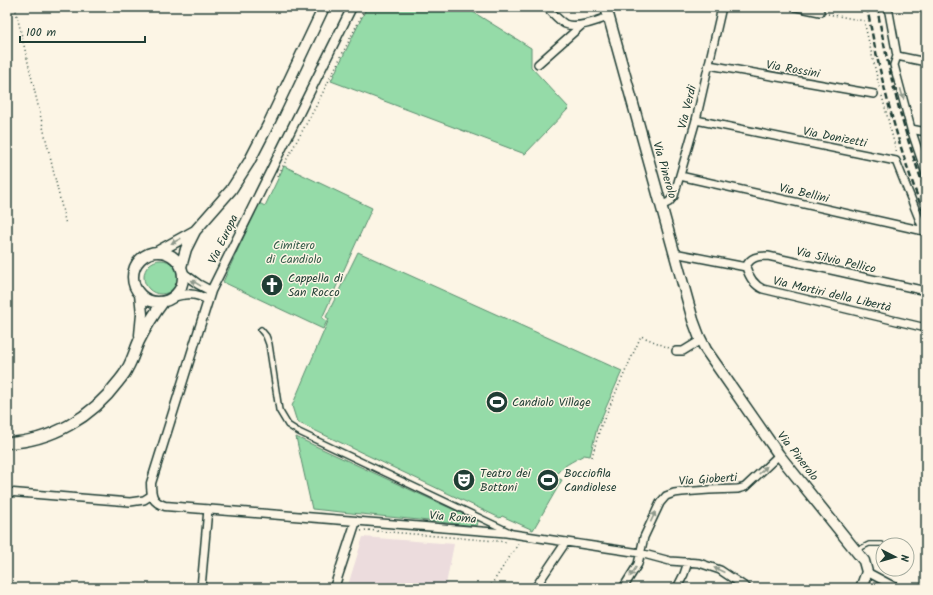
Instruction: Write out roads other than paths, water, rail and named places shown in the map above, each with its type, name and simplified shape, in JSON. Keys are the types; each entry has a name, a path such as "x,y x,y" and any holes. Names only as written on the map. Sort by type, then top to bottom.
{"main road":[{"path":"182,270 177,260 171,256 157,252 150,253 137,262 133,278 135,287 146,299 154,302 163,302 173,297 181,286 186,249 195,232 231,190 249,162 272,118 324,7"},
{"name":"Via Pinerolo","path":"607,12 693,320 701,340 706,350 779,455 864,561 867,572"},
{"path":"157,252 195,232"},
{"path":"139,341 142,314 140,294"},
{"path":"7,443 29,441 47,436 69,426 93,410 110,392 127,369 139,341 151,319 163,302"},
{"path":"861,588 867,572"}],"street":[{"name":"Via Europa","path":"152,495 151,483 211,291 352,7"},
{"path":"546,7 565,24 573,26 582,25"},
{"name":"Via Verdi","path":"661,206 669,202 674,196 696,120 722,7"},
{"path":"796,7 820,12"},
{"path":"888,7 897,56 894,65 911,129 926,174"},
{"path":"538,64 582,25 607,12"},
{"path":"897,56 926,62"},
{"name":"Via Rossini","path":"709,65 874,94"},
{"name":"Via Donizetti","path":"696,120 896,161 924,231"},
{"path":"911,129 926,132"},
{"name":"Via Bellini","path":"680,176 924,231"},
{"path":"674,253 746,267"},
{"name":"Via Silvio Pellico","path":"746,267 752,259 757,256 768,256 926,291"},
{"name":"Via Martiri della Libertà","path":"746,267 754,283 763,289 926,328"},
{"path":"182,270 198,284 211,291"},
{"path":"173,297 183,294 193,294 208,300"},
{"path":"261,330 270,344 279,410 288,425 299,432 515,534"},
{"path":"676,351 683,351 701,340"},
{"name":"Via Gioberti","path":"640,554 644,537 652,519 660,503 666,496 682,492 738,489 745,487 779,455"},
{"path":"7,492 130,502 144,500 152,495"},
{"name":"Via Roma","path":"152,495 158,504 165,506 523,535 640,554 670,561 699,563 720,570 747,588"},
{"path":"201,588 208,509"},
{"path":"334,588 356,521"},
{"path":"535,588 566,542"},
{"path":"623,588 638,564 640,554"},
{"path":"677,588 688,562"},
{"path":"867,572 897,588"}],"lane":[{"path":"856,551 869,544 875,544"}],"railway":[{"path":"867,7 891,114 907,167 926,219"},
{"path":"877,7 886,54 903,124 926,192"}],"place":[{"name":"Cappella di San Rocco","path":"272,285"},
{"name":"Candiolo Village","path":"497,402"},
{"name":"Teatro dei Bottoni","path":"464,480"},
{"name":"Bocciofila Candiolese","path":"548,480"}],"park label":[{"name":"Cimitero di Candiolo","path":"294,252"}]}
